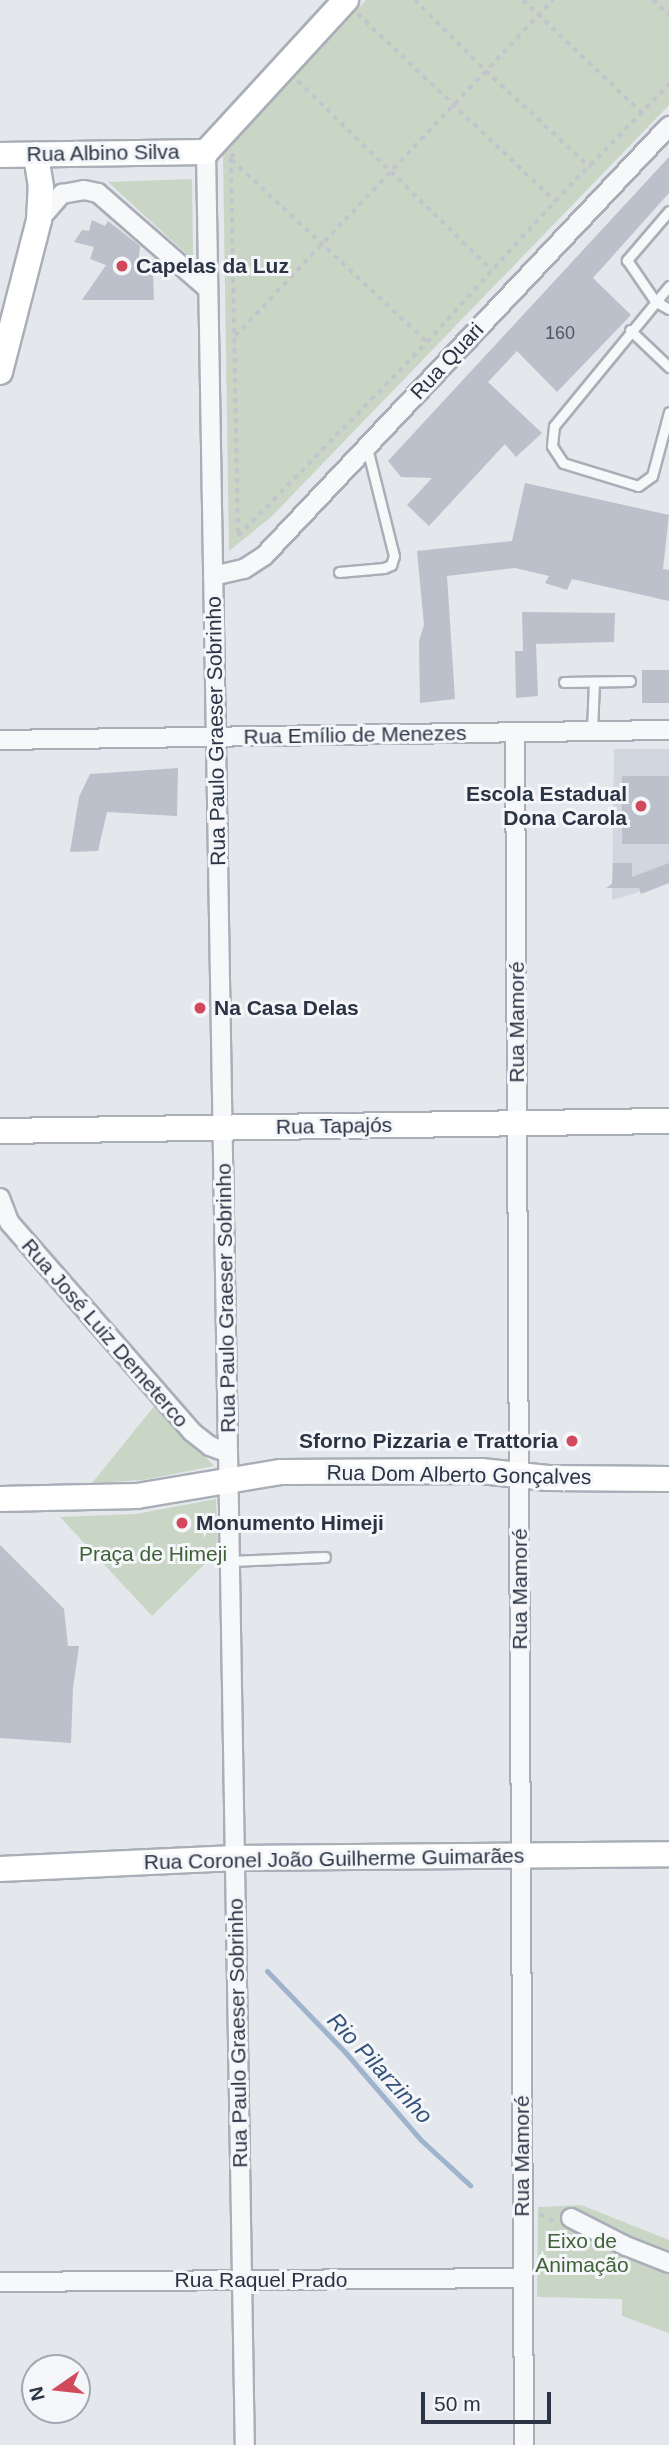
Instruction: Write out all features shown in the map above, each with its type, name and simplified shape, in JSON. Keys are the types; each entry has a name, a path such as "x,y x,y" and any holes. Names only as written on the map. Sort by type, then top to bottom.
{"main road":[{"path":"206,156 352,7"},
{"path":"0,372 39,220 41,187 36,154"},
{"name":"Rua Albino Silva","path":"0,155 206,156"},
{"name":"Rua Tapajós","path":"0,1131 669,1121"},
{"name":"Rua Dom Alberto Gonçalves","path":"0,1499 127,1497 294,1472 481,1471 548,1478 669,1479"},
{"name":"Rua Coronel João Guilherme Guimarães","path":"0,1869 235,1858 669,1854"}],"street":[{"name":"Rua Quari","path":"213,576 254,565 669,126"},
{"name":"Rua Paulo Graeser Sobrinho","path":"206,156 245,2445"},
{"path":"39,220 62,194 85,190 99,192 208,289"},
{"name":"Rua Emílio de Menezes","path":"0,740 669,730"},
{"name":"Rua Mamoré","path":"515,732 524,2445"},
{"name":"Rua José Luiz Demeterco","path":"0,1198 9,1222 192,1432 210,1446 228,1453"},
{"path":"571,2218 626,2246 669,2263"},
{"name":"Rua Raquel Prado","path":"0,2282 523,2278"}],"lane":[{"path":"669,211 626,260 655,301 669,309"},
{"path":"669,286 630,330 554,426 551,439 554,453 562,463 630,486 643,484 652,476 669,412"},
{"path":"630,330 669,367"},
{"path":"339,572 384,568 391,565 394,556 366,447"},
{"path":"564,681 629,681"},
{"path":"593,731 594,682"},
{"path":"230,1561 325,1557"}],"path":[{"path":"415,0 485,71 590,167"},
{"path":"523,0 642,112"},
{"path":"235,336 553,0"},
{"path":"653,0 669,15"},
{"path":"352,7 555,201"},
{"path":"294,78 492,270"},
{"path":"231,159 238,536 427,342 555,201 669,85"},
{"path":"206,156 231,159 427,342"}],"shaded area":[{"name":"Escola Estadual Dona Carola","path":"614,749 669,749 669,883 612,900"}],"green space":[{"path":"366,0 669,0 669,105 271,517 229,551 223,154"},
{"path":"192,179 193,260 108,182"},
{"name":"Praça de Himeji","path":"156,1404 214,1466 143,1480 92,1483"},
{"name":"Praça de Himeji","path":"216,1499 218,1551 152,1616 60,1517 136,1514"},
{"name":"Eixo de Animação","path":"581,2205 669,2240 669,2333 622,2316 622,2299 537,2297 538,2207"}],"building":[{"path":"669,157 669,193 593,278 631,315 557,392 517,351 488,382 542,433 516,457 505,444 429,526 407,505 432,478 401,477 388,461"},
{"name":"Capelas da Luz","path":"92,220 105,226 108,221 140,246 138,268 153,271 154,300 82,300 106,265 90,259 94,247 74,242 82,230 89,231"},
{"path":"525,483 669,515 663,569 669,570 669,601 572,579 567,590 545,583 549,576 515,568 447,576 455,699 420,703 419,641 424,625 417,551 512,541"},
{"path":"522,612 615,613 614,642 536,644 538,696 516,698 515,651 523,651"},
{"path":"642,670 669,670 669,703 642,703"},
{"path":"178,768 177,816 107,812 98,851 70,852 79,797 90,774"},
{"path":"622,776 669,776 669,844 622,844"},
{"path":"613,863 632,863 632,877 669,863 669,883 641,894 639,888 606,888 612,884"},
{"path":"0,1545 64,1609 68,1646 79,1646 73,1688 71,1743 0,1738"}],"waterway":[{"name":"Rio Pilarzinho","path":"267,1971 345,2052 421,2140 470,2185"}],"place":[{"name":"Capelas da Luz","path":"122,266"},
{"name":"Escola Estadual Dona Carola","path":"641,806"},
{"name":"Na Casa Delas","path":"200,1008"},
{"name":"Sforno Pizzaria e Trattoria","path":"572,1441"},
{"name":"Monumento Himeji","path":"182,1523"}]}
